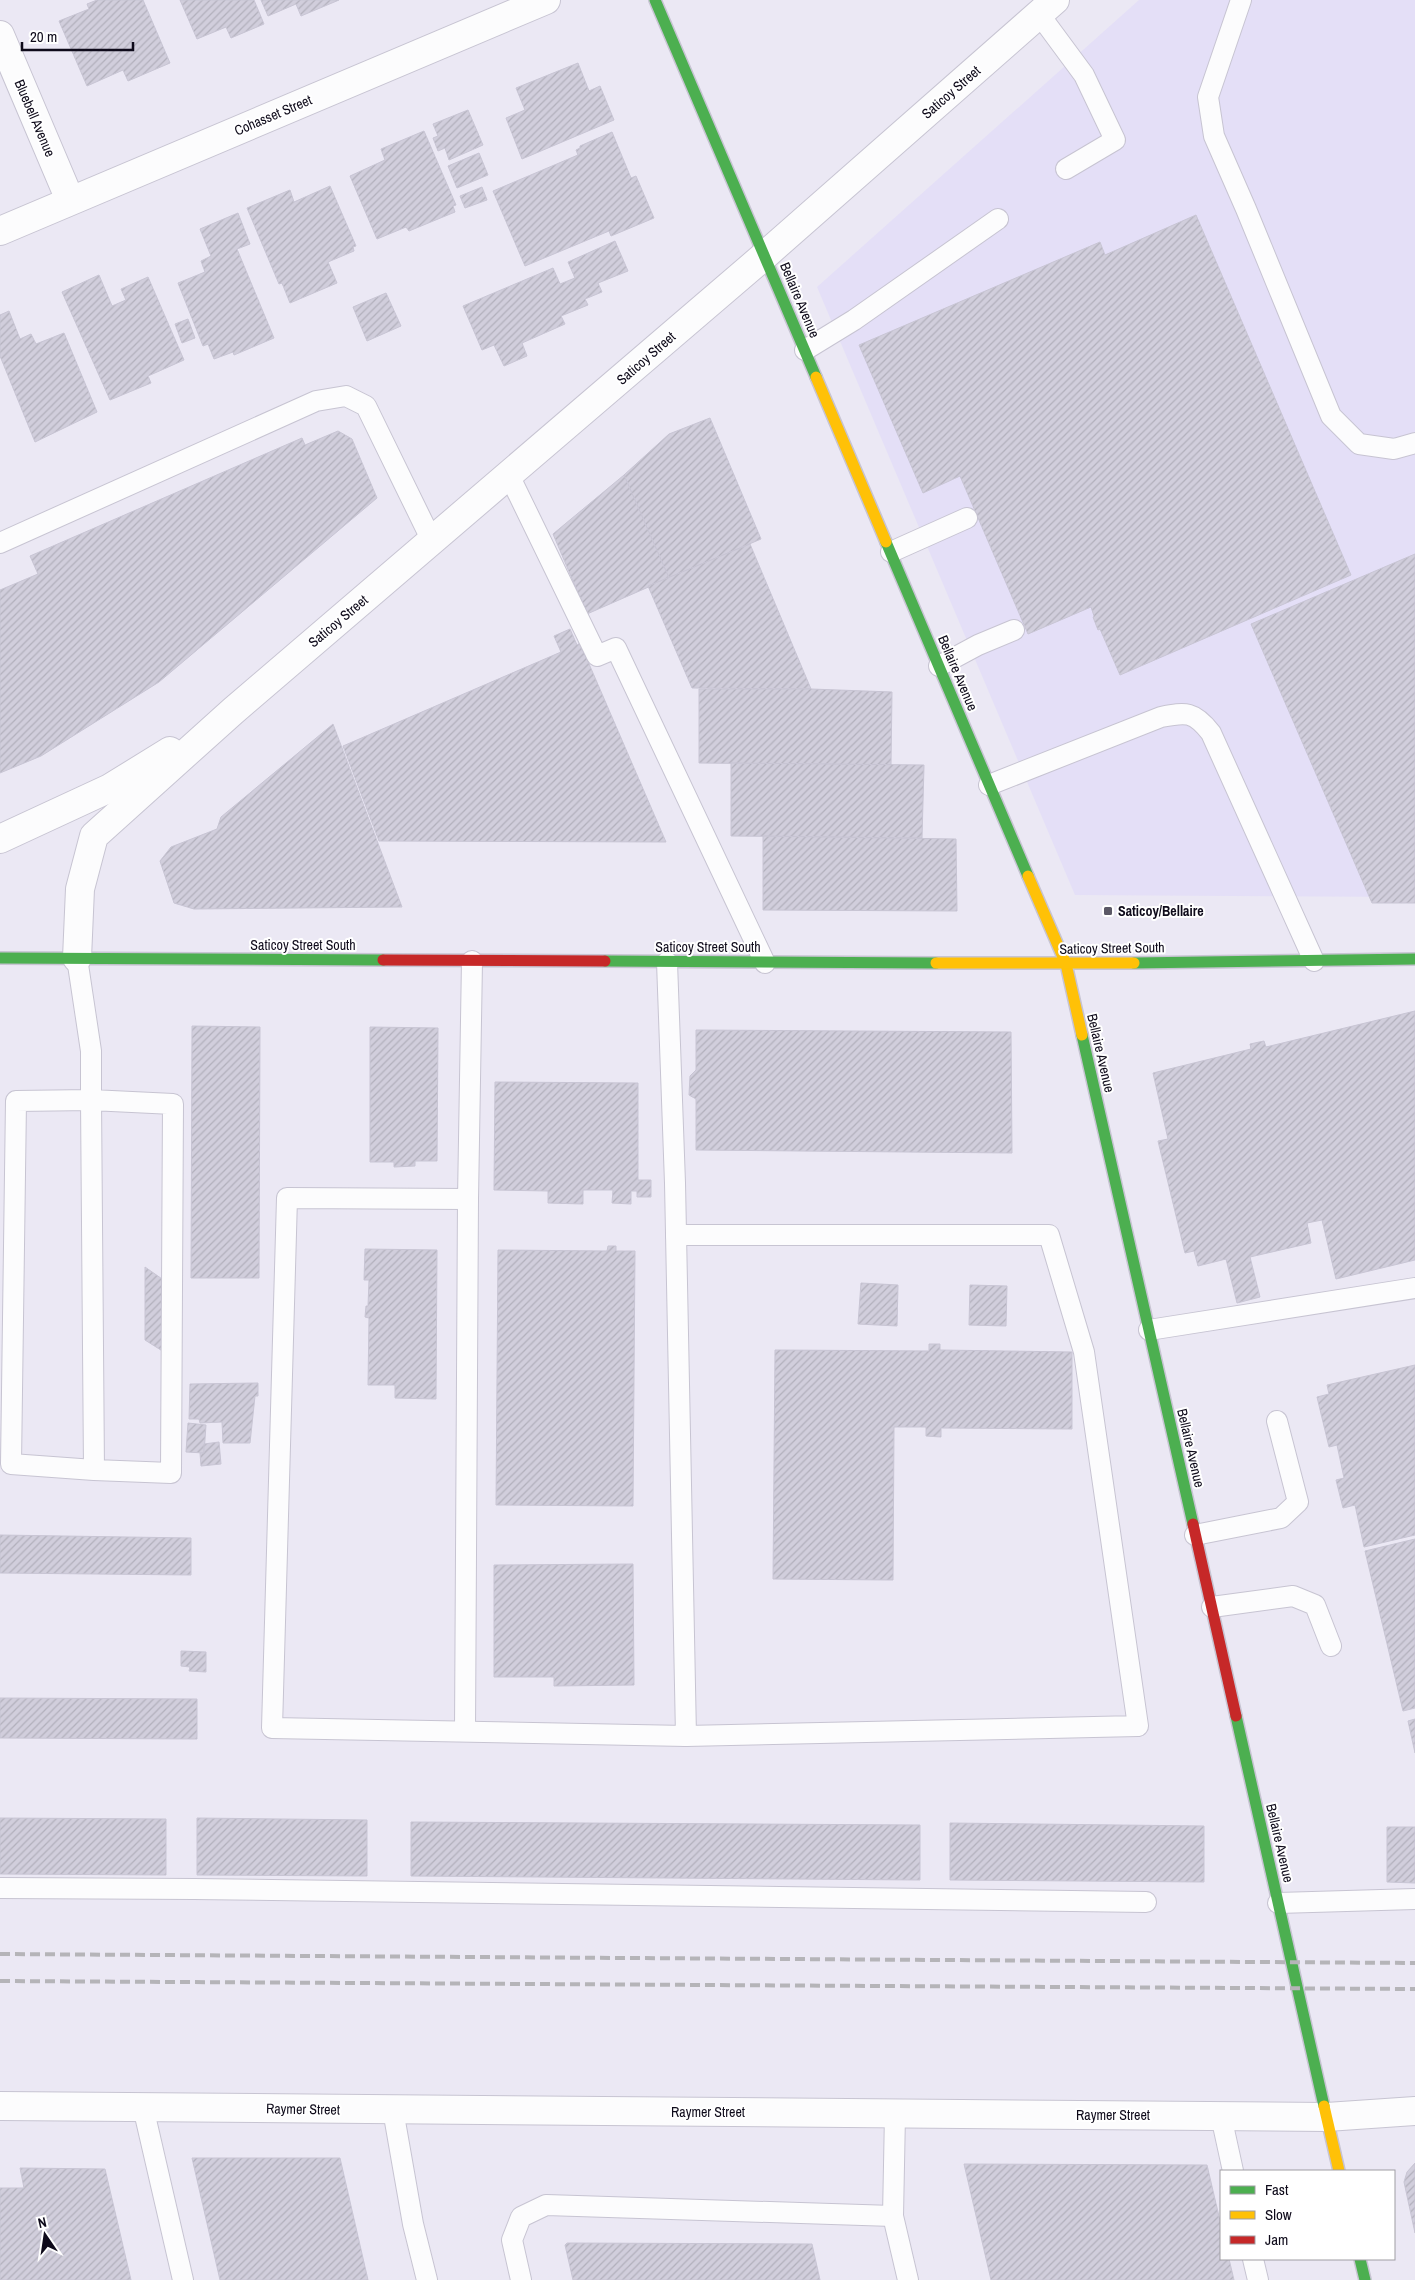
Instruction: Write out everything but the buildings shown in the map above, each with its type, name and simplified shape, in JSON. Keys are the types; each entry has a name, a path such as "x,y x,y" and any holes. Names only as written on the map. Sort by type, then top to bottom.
{"street":[{"name":"Cohasset Street","path":"0,231 546,0"},
{"name":"Bellaire Avenue","path":"654,0 1066,964 1340,2170"},
{"name":"Saticoy Street","path":"77,958 80,889 94,836 233,712 764,256 1047,7"},
{"name":"Bluebell Avenue","path":"0,35 70,200"},
{"name":"Saticoy Street","path":"0,840 110,788 233,712"},
{"name":"Saticoy Street South","path":"0,958 1066,964 1415,959"},
{"name":"Raymer Street","path":"0,2106 1327,2117 1415,2112"},
{"path":"1360,2260 1365,2280"}],"lane":[{"path":"1242,0 1208,97 1214,136 1331,416 1359,444 1394,449 1415,443"},
{"path":"1047,7 1084,75 1115,140 1066,169"},
{"path":"805,350 854,320 998,219"},
{"path":"0,543 316,402 346,396 366,406 432,541"},
{"path":"509,475 597,656 616,648 765,962"},
{"path":"891,552 967,518"},
{"path":"939,666 978,645 1014,630"},
{"path":"989,785 1160,717 1183,713 1200,719 1212,733 1314,961"},
{"path":"77,958 91,1051 94,1470"},
{"path":"465,1731 468,1199 472,961"},
{"path":"667,962 676,1235 686,1736"},
{"path":"91,1100 172,1104 171,1473 94,1470 11,1464 16,1101 91,1100"},
{"path":"468,1199 287,1198 272,1728 686,1736 1138,1726 1084,1352 1050,1235 676,1235"},
{"path":"1149,1330 1415,1288"},
{"path":"1195,1535 1281,1518 1298,1502 1277,1421"},
{"path":"1212,1606 1293,1596 1315,1605 1331,1646"},
{"path":"0,1888 1146,1902"},
{"path":"1278,1903 1415,1899"},
{"path":"143,2107 183,2280"},
{"path":"393,2110 413,2224 427,2280"},
{"path":"895,2114 893,2216 908,2280"},
{"path":"1221,2116 1233,2170"},
{"path":"521,2280 512,2240 520,2217 546,2205 893,2216"},
{"path":"1253,2260 1258,2280"}],"shaded area":[{"path":"1139,0 1415,0 1415,897 1075,895 817,287"}],"railway":[{"path":"0,1954 1415,1963"},
{"path":"0,1981 1415,1989"}],"traffic: fast":[{"path":"655,0 816,377"},
{"path":"886,542 1028,876"},
{"path":"0,958 383,960"},
{"path":"1134,963 1415,959"},
{"path":"605,961 936,963"},
{"path":"1082,1035 1193,1524"},
{"path":"1236,1716 1324,2106"},
{"path":"1360,2260 1365,2280"}],"traffic: slow":[{"path":"816,377 886,542"},
{"path":"1028,876 1066,964 1082,1035"},
{"path":"936,963 1134,963"},
{"path":"1324,2106 1339,2170"}],"traffic: jam":[{"path":"383,960 605,961"},
{"path":"1193,1524 1236,1716"}],"place":[{"name":"Saticoy/Bellaire","path":"1108,911"}]}
